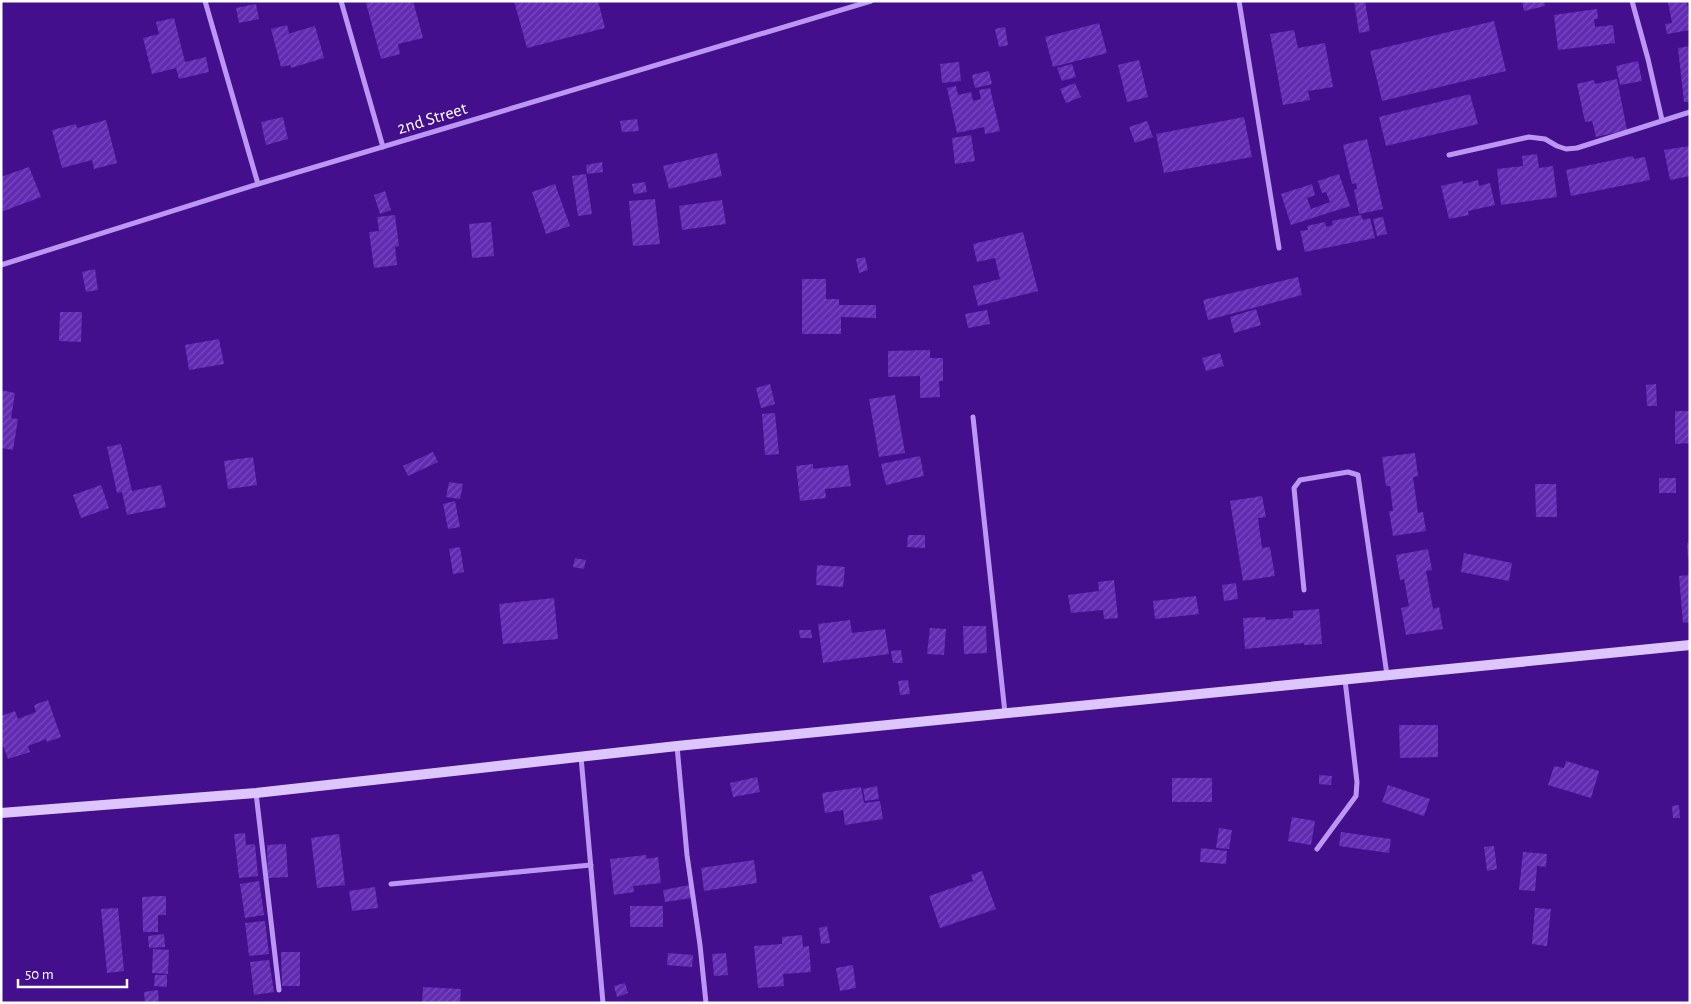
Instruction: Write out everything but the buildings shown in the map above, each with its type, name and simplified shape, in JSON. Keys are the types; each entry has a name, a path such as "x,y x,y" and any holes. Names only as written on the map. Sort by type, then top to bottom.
{"main road":[{"path":"1,813 256,793 676,746 1690,645"}],"street":[{"path":"205,1 258,184"},
{"path":"342,1 383,147"},
{"name":"2nd Street","path":"1,265 258,184 871,1"},
{"path":"1239,1 1279,248"},
{"path":"1632,1 1662,120"},
{"path":"1449,155 1529,136 1545,140 1566,149 1577,148 1690,112"},
{"path":"973,417 1005,714"},
{"path":"1304,590 1294,488 1300,480 1348,472 1358,475 1387,676"},
{"path":"1317,849 1356,796 1357,782 1344,680"},
{"path":"676,746 687,855 706,1003"},
{"path":"581,757 603,1003"},
{"path":"256,793 279,990"},
{"path":"391,884 591,865"}]}
